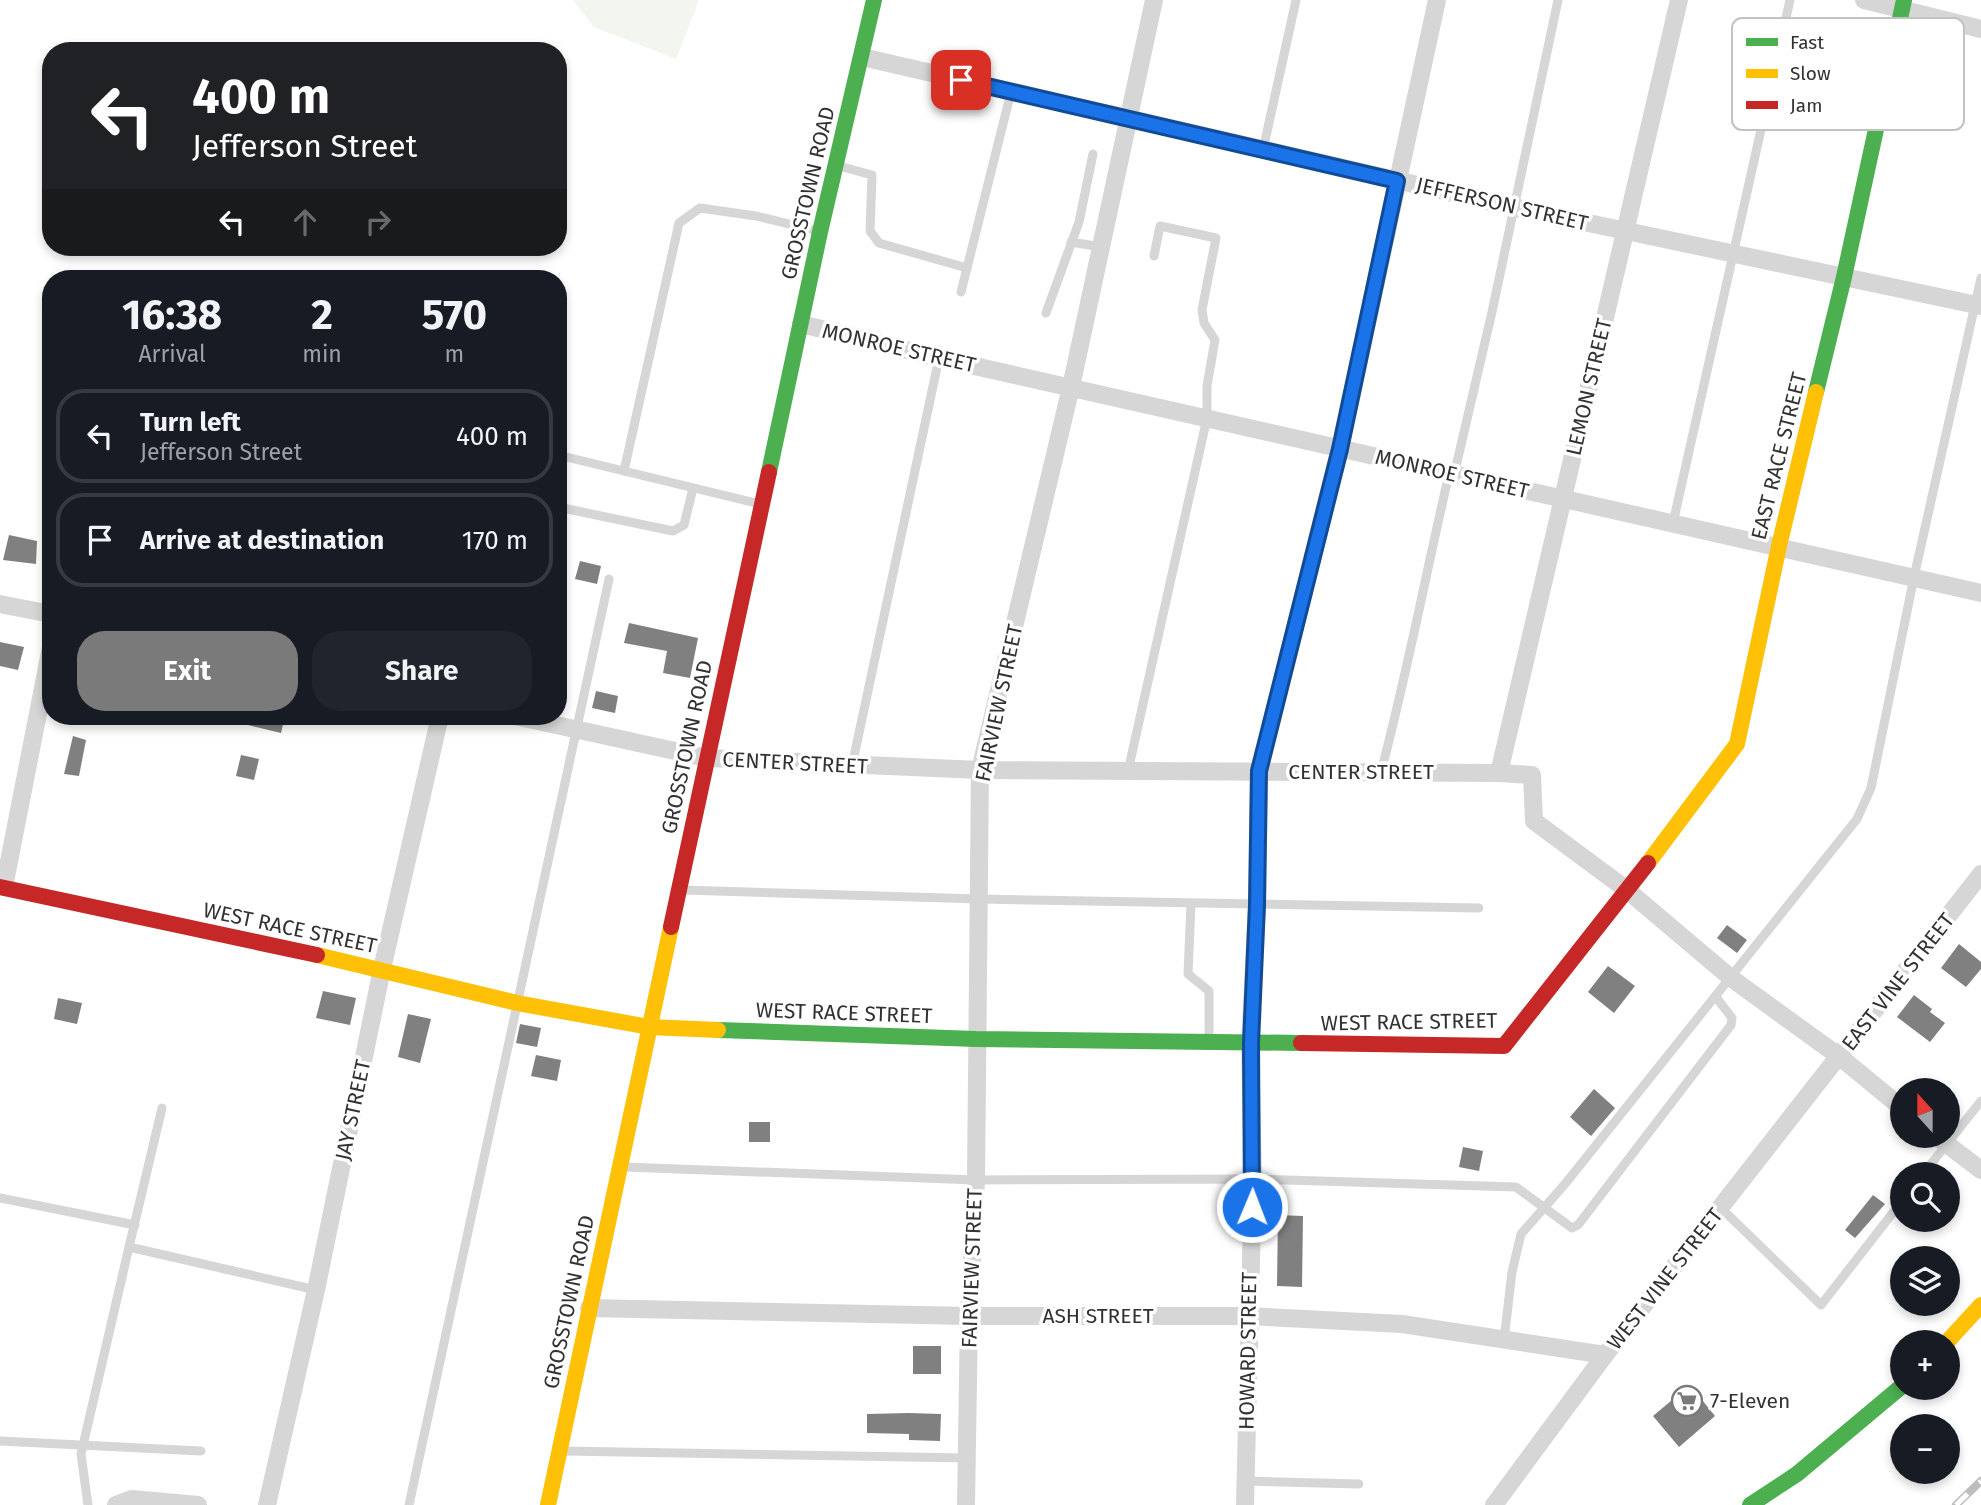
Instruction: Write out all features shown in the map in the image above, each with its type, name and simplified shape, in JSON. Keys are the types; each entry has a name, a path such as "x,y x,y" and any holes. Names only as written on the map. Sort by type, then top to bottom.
{"street":[{"name":"GROSSTOWN ROAD","path":"548,1505 761,504 874,0"},
{"name":"FAIRVIEW STREET","path":"966,1505 969,1316 976,1180 981,770 1071,387 1154,0"},
{"name":"HOWARD STREET","path":"1245,1505 1253,1179 1251,1043 1259,771 1340,449 1437,0"},
{"name":"LEMON STREET","path":"1499,773 1679,0"},
{"path":"1864,0 1903,4 1947,18"},
{"path":"1964,24 1981,29"},
{"name":"JEFFERSON STREET","path":"862,57 1625,232 1978,305"},
{"name":"EAST RACE STREET","path":"1627,890 1737,744 1779,546 1844,277 1876,130"},
{"name":"MONROE STREET","path":"801,324 939,358 1981,593"},
{"path":"0,604 42,612"},
{"path":"2,887 42,691"},
{"name":"JAY STREET","path":"267,1505 316,1290 382,969 438,725"},
{"name":"CENTER STREET","path":"556,725 707,758 852,766 981,770 1532,775 1534,821 1627,890 1731,978 1840,1057 1890,1098"},
{"name":"EAST VINE STREET","path":"1840,1057 1981,874"},
{"name":"WEST RACE STREET","path":"2,887 382,969 517,1003 649,1027 976,1039 1504,1046 1627,890"},
{"name":"WEST VINE STREET","path":"1494,1505 1605,1355 1840,1057"},
{"path":"1952,1148 1981,1170"},
{"path":"1958,1330 1981,1305"},
{"name":"ASH STREET","path":"590,1308 969,1316 1248,1316 1402,1324 1605,1355"},
{"path":"1750,1505 1797,1474 1890,1396"},
{"path":"116,1505 132,1499 198,1505"}],"lane":[{"path":"1264,150 1296,0"},
{"path":"1381,772 1398,707 1421,595 1452,474 1558,0"},
{"path":"1786,18 1790,0"},
{"path":"961,292 1011,92"},
{"path":"1672,523 1760,130"},
{"path":"1046,313 1079,222 1093,154"},
{"path":"836,165 872,175 870,231 879,243 967,268"},
{"path":"624,471 679,223 700,208 756,216 820,232"},
{"path":"1128,771 1208,418 1207,386 1215,340 1205,323 1202,310 1216,238 1160,226 1154,256"},
{"path":"1071,242 1101,247"},
{"path":"1504,1340 1512,1272 1521,1234 1731,978 1857,819 1871,788 1914,578 1978,305 1981,278"},
{"path":"852,766 939,358"},
{"path":"567,457 761,504"},
{"path":"567,509 673,531 684,525 693,488"},
{"path":"409,1505 610,579"},
{"path":"678,890 979,899 1479,908"},
{"path":"1191,903 1188,974 1209,991 1209,1042"},
{"path":"620,1166 976,1180 1253,1179 1516,1187 1569,1227 1578,1225 1731,1025 1732,1018 1716,996"},
{"path":"1960,1122 1981,1101"},
{"path":"88,1505 81,1454 163,1108"},
{"path":"0,1198 135,1225"},
{"path":"1721,1208 1821,1305 1890,1216"},
{"path":"129,1247 316,1290"},
{"path":"0,1441 201,1451"},
{"path":"559,1451 968,1458"},
{"path":"1245,1481 1359,1484"}],"shaded area":[{"path":"573,0 699,0 676,59 594,27"}],"building":[{"path":"9,535 37,541 36,564 3,560"},
{"path":"580,561 601,566 597,584 575,579"},
{"path":"629,623 698,638 690,678 663,673 667,651 624,643"},
{"path":"0,642 24,647 18,670 0,666"},
{"path":"596,691 618,696 615,713 592,708"},
{"path":"248,725 283,725 281,733"},
{"path":"73,736 86,740 79,776 64,774"},
{"path":"241,755 259,759 254,780 236,776"},
{"path":"1727,925 1747,940 1737,953 1717,938"},
{"path":"1959,944 1981,962 1981,969 1966,987 1941,968"},
{"path":"1608,966 1635,986 1614,1013 1588,992"},
{"path":"323,991 356,998 350,1025 316,1018"},
{"path":"1914,995 1945,1023 1930,1042 1897,1017"},
{"path":"58,998 82,1003 77,1024 54,1019"},
{"path":"408,1014 431,1019 420,1063 398,1057"},
{"path":"520,1024 541,1028 537,1047 516,1043"},
{"path":"536,1055 561,1060 557,1081 531,1076"},
{"path":"1594,1089 1615,1108 1591,1136 1570,1117"},
{"path":"749,1122 770,1122 770,1142 749,1142"},
{"path":"1463,1147 1483,1151 1479,1171 1459,1167"},
{"path":"1873,1195 1885,1204 1855,1238 1845,1230"},
{"path":"1278,1215 1303,1216 1302,1287 1277,1286"},
{"path":"913,1346 941,1346 941,1374 913,1374"},
{"name":"7-Eleven","path":"1690,1385 1715,1416 1679,1447 1653,1416"},
{"path":"867,1414 941,1414 940,1441 909,1440 909,1434 867,1433"}],"railway":[{"path":"1956,1505 1981,1481"}],"traffic: fast":[{"path":"769,472 820,232 874,0"},
{"path":"1900,18 1904,0"},
{"path":"1816,392 1876,130"},
{"path":"718,1030 976,1039 1301,1043"},
{"path":"1750,1505 1797,1474 1890,1396"}],"traffic: slow":[{"path":"1648,863 1737,744 1779,546 1816,392"},
{"path":"548,1505 671,927"},
{"path":"317,955 517,1003 649,1027 718,1030"},
{"path":"1958,1330 1981,1305"}],"traffic: jam":[{"path":"671,927 769,472"},
{"path":"1301,1043 1504,1046 1648,863"},
{"path":"0,887 317,955"}],"place":[{"name":"7-Eleven","path":"1687,1401"}],"route":[{"path":"961,80 1397,181 1340,449 1259,771 1251,1043 1252,1207"}]}
